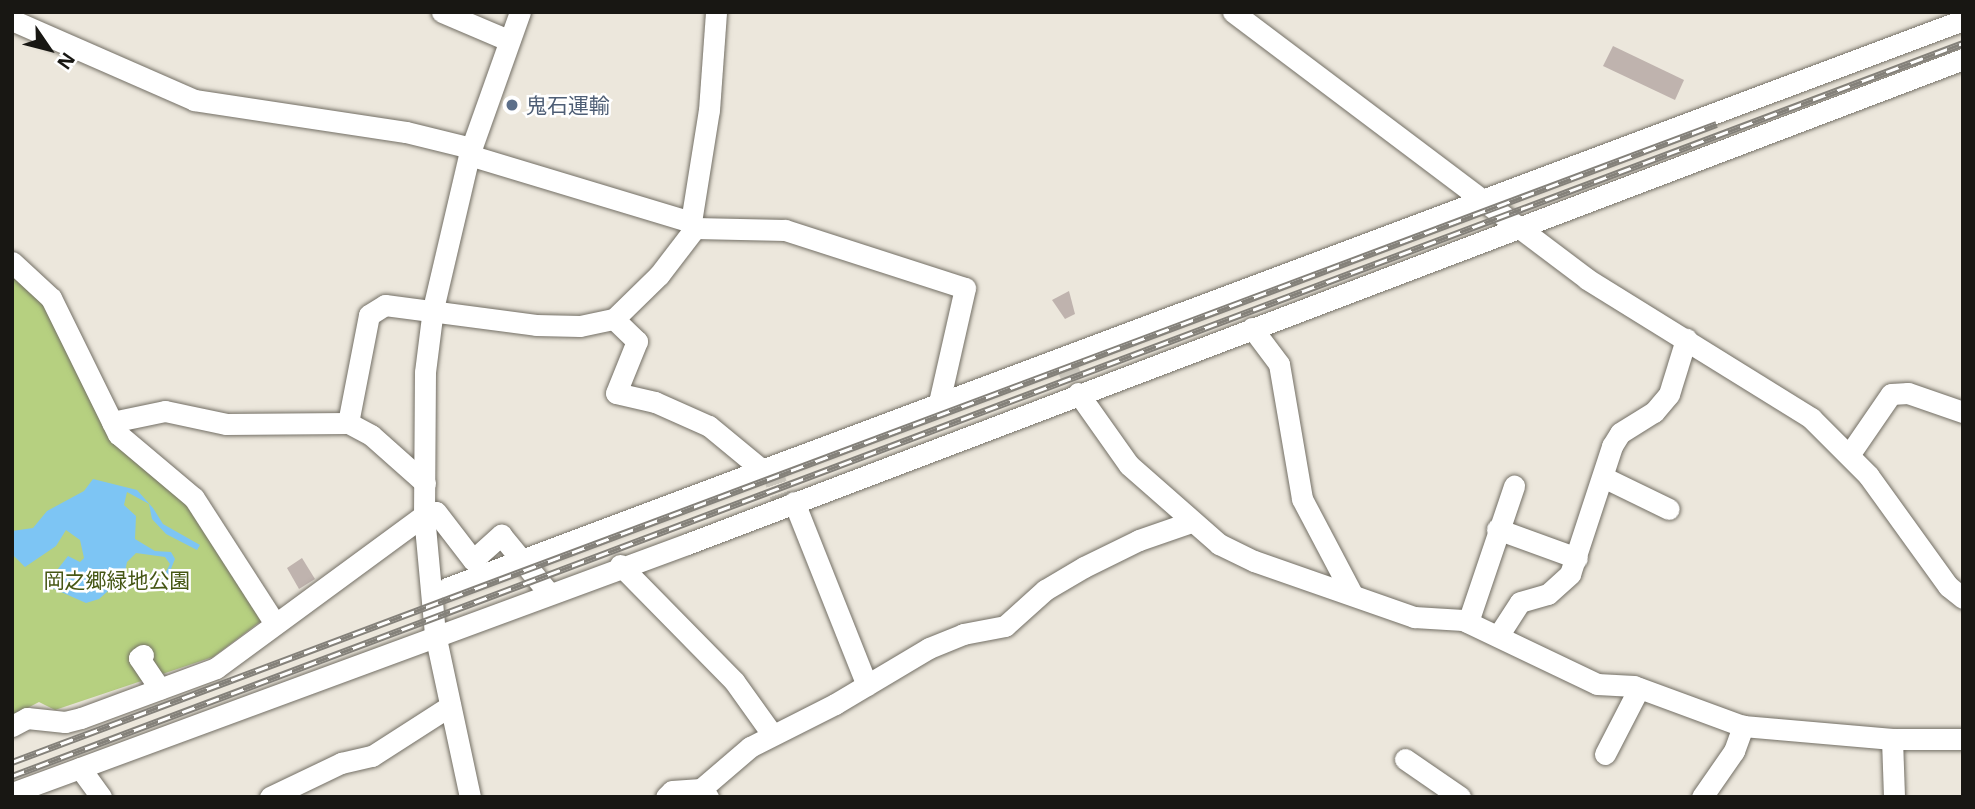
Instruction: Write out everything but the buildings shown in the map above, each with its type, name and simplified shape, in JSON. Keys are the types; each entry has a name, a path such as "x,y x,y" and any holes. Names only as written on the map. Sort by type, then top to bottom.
{"street":[{"path":"442,12 508,40"},
{"path":"470,797 435,634 424,515 425,372 433,309 470,152 520,12"},
{"path":"348,423 369,315 385,305 433,309 536,325 580,326 614,319 659,275 693,225 709,110 716,12"},
{"path":"1233,12 1587,279 1811,418 1849,455 1892,505 1948,586 1963,598"},
{"path":"12,20 194,100 406,132 693,225 785,230 965,288 939,402"},
{"path":"447,588 760,468 1963,20"},
{"path":"12,793 794,502 1963,59"},
{"path":"12,262 51,298 118,434 194,498 274,622"},
{"path":"614,319 637,341 616,393 655,402 709,426 760,468"},
{"path":"1252,328 1279,364 1302,499 1352,594"},
{"path":"1498,636 1520,602 1559,587 1577,558 1620,433 1654,412 1669,394 1686,339"},
{"path":"1078,393 1129,465 1219,544 1254,561 1414,617 1468,622 1597,684 1639,688 1743,726 1892,739 1963,739"},
{"path":"1849,455 1891,394 1908,393 1963,412"},
{"path":"112,422 165,411 226,424 348,423 371,435 425,483"},
{"path":"1603,477 1668,509"},
{"path":"1468,622 1497,529 1514,486"},
{"path":"794,502 867,685"},
{"path":"12,726 27,718 65,722 81,718 216,668 274,622 424,515 436,512 473,560 500,535 548,592"},
{"path":"666,797 672,791 705,793 772,734 867,685 929,648 963,634 1005,626 1045,590 1084,567 1139,540 1191,522"},
{"path":"1497,529 1577,558"},
{"path":"620,565 734,681 772,734"},
{"path":"143,655 139,658 160,689"},
{"path":"1605,754 1639,688"},
{"path":"270,797 341,763 372,756 450,706"},
{"path":"1702,797 1734,751 1743,726"},
{"path":"1892,739 1894,797"},
{"path":"1405,760 1460,797"},
{"path":"80,768 101,797"}],"green space":[{"name":"岡之郷緑地公園","path":"12,270 41,296 112,439 191,502 265,618 213,657 55,710 39,702 12,716"}],"water":[{"path":"93,479 137,490 153,508 163,524 200,545 197,550 166,534 152,519 149,504 127,492 124,505 136,516 135,539 155,551 171,552 175,559 166,581 160,583 170,564 165,557 136,553 127,562 124,577 99,599 86,603 52,588 50,579 68,556 80,562 84,558 80,540 66,530 56,546 25,567 12,554 12,531 33,528 47,511 84,491"}],"tunnel":[{"path":"1063,356 1078,393"},
{"path":"770,464 784,506"}],"railway":[{"path":"12,776 1963,43"},
{"path":"12,762 1717,124"}],"place":[{"name":"鬼石運輸","path":"512,105"}]}
